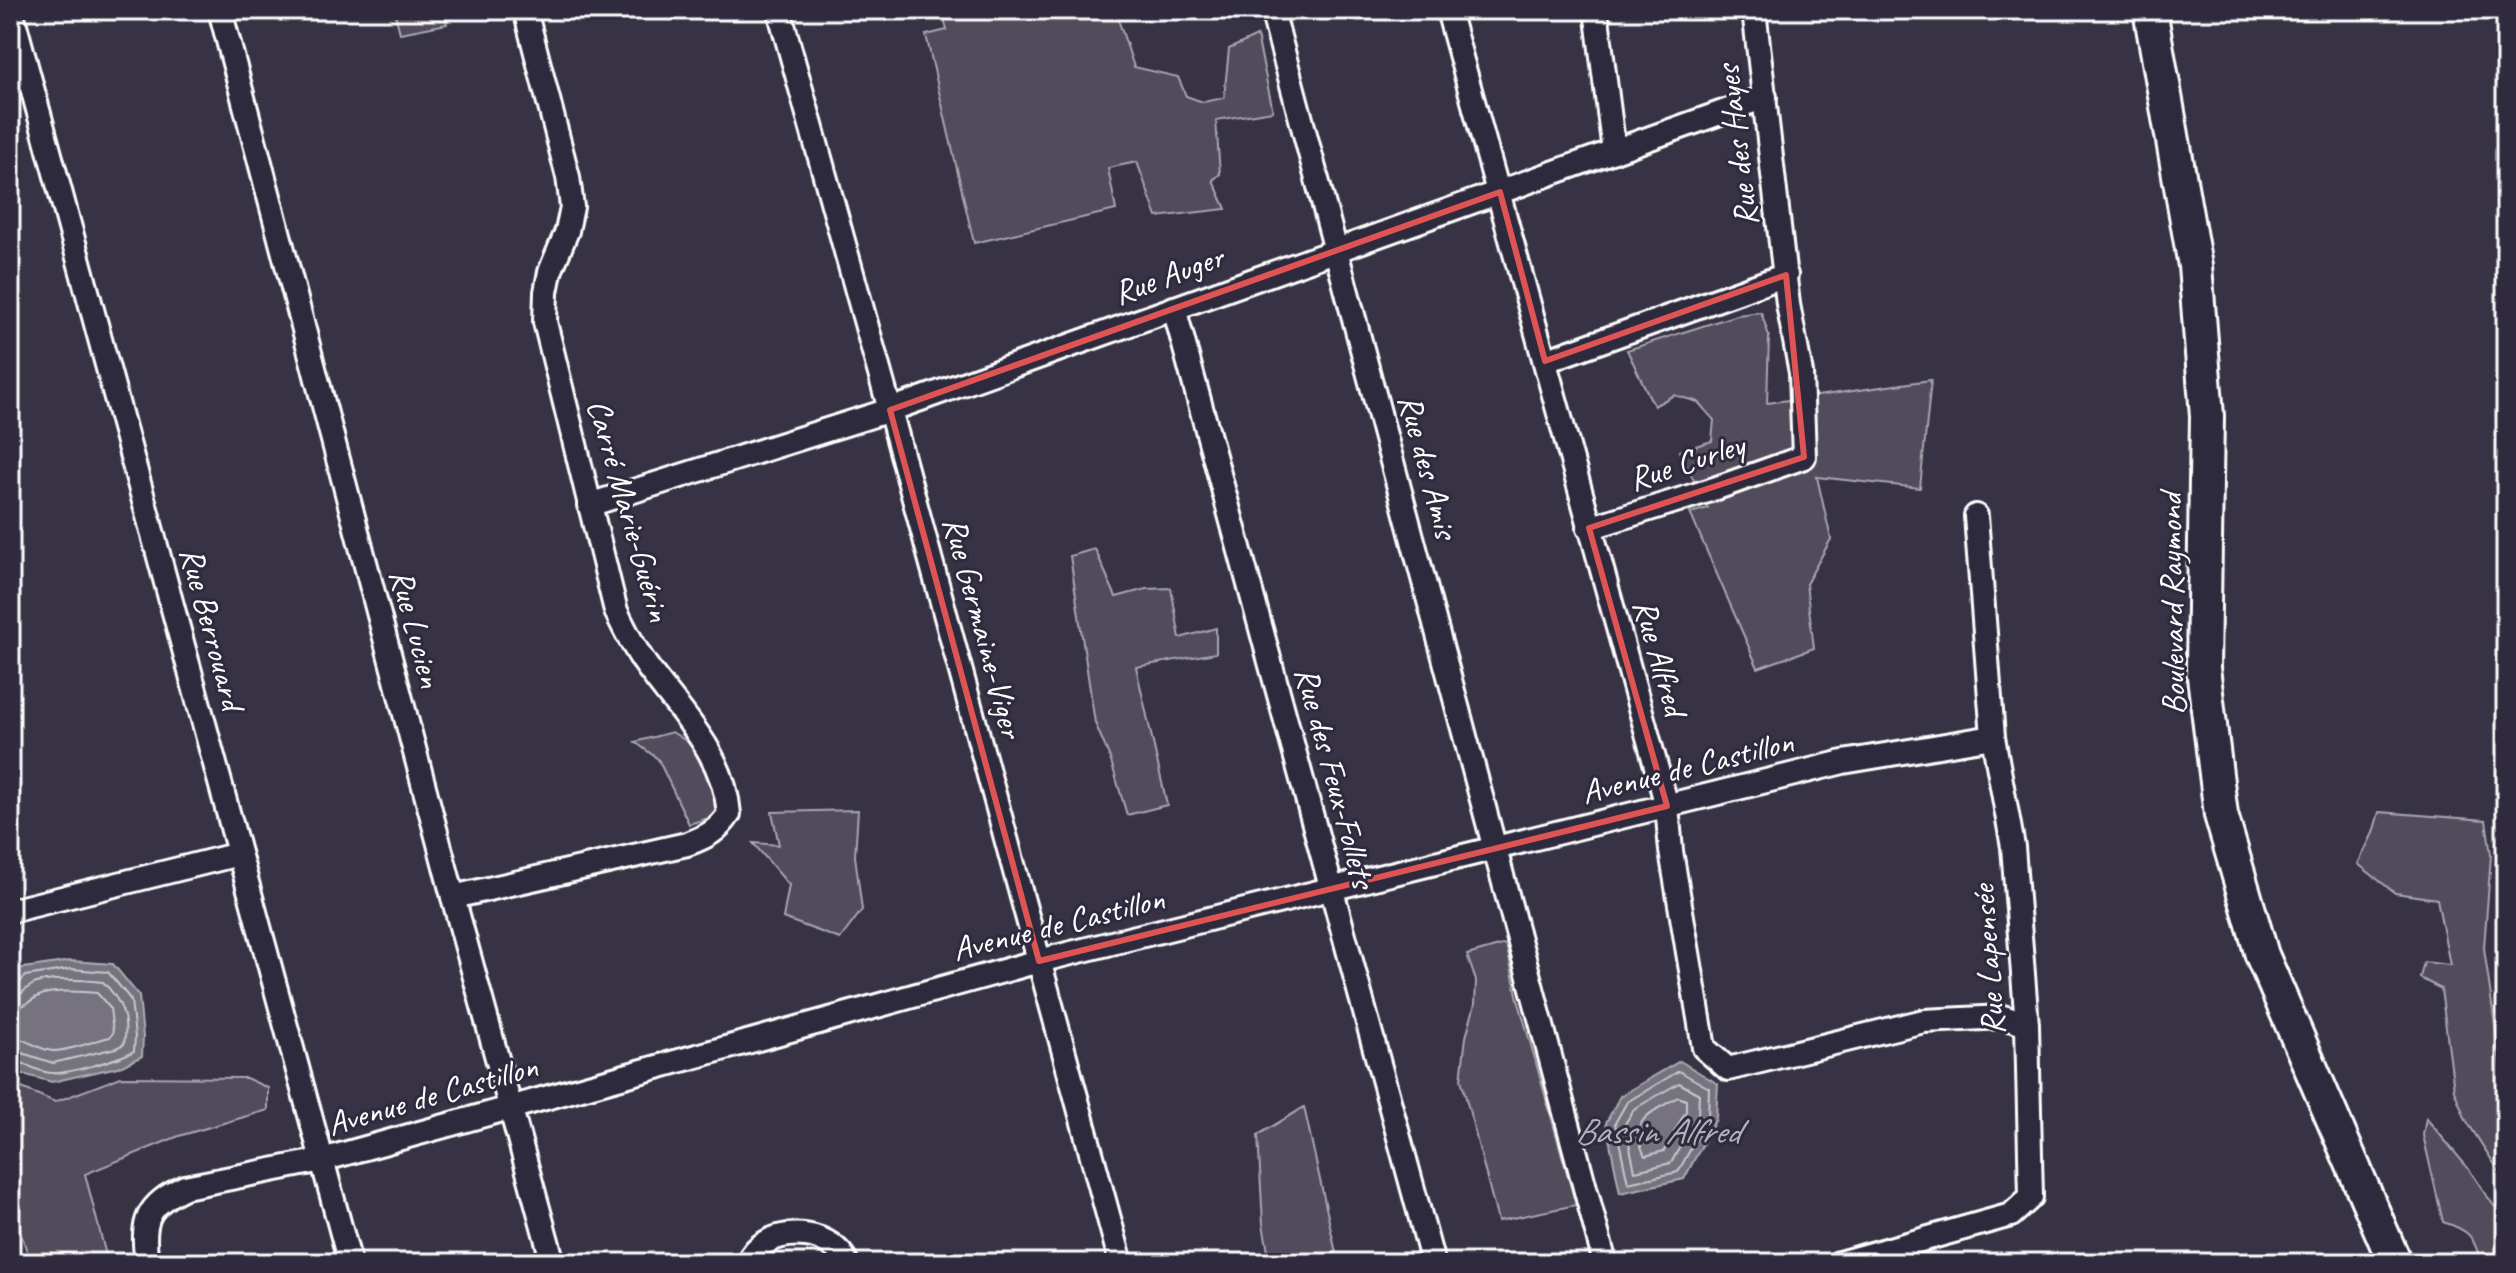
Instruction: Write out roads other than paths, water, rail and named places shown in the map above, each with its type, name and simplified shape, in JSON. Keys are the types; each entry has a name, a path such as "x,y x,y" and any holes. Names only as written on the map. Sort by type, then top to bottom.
{"street":[{"name":"Rue Berrouard","path":"11,10 17,60 350,1263"},
{"name":"Rue Lucien","path":"220,10 453,897 553,1263"},
{"name":"Carré Marie-Guérin","path":"453,897 687,844 721,827 729,814 723,781 713,755 630,641 616,611 589,505 545,322 550,272 567,231 572,207 525,10"},
{"name":"Rue Germaine-Viger","path":"779,10 1121,1263"},
{"name":"Rue des Amis","path":"1272,10 1605,1263"},
{"name":"Rue Alfred","path":"1448,10 1667,806 1671,851 1704,1048 1728,1069 1924,1021 2003,1017 2027,1025"},
{"path":"1596,10 1614,151"},
{"name":"Rue des Hayes","path":"1754,10 1788,304 1801,373 1804,457"},
{"name":"Boulevard Raymond","path":"2150,10 2195,266 2207,416 2203,668 2221,815 2262,955 2395,1263"},
{"name":"Rue Auger","path":"589,505 890,410 1765,97"},
{"path":"1545,361 1786,275"},
{"name":"Rue des Feux-Follets","path":"1174,308 1433,1263"},
{"name":"Rue Curley","path":"1589,528 1804,457"},
{"name":"Rue Lapensée","path":"1839,1263 2011,1215 2031,1197 2027,1025 2013,847 1993,737 1976,516"},
{"name":"Avenue de Castillon","path":"147,1263 146,1232 151,1209 165,1197 185,1187 322,1160 1039,961 1843,762 1993,737"},
{"path":"10,911 239,854"},
{"path":"747,1263 758,1248 773,1239 795,1234 811,1235 831,1243 847,1263"}],"water":[{"path":"71,961 113,964 139,996 142,1056 122,1066 52,1082 15,1072 8,1020 10,993 17,969"},
{"name":"Bassin Alfred","path":"1680,1061 1718,1084 1716,1119 1684,1179 1620,1193 1606,1123 1620,1096"}]}
